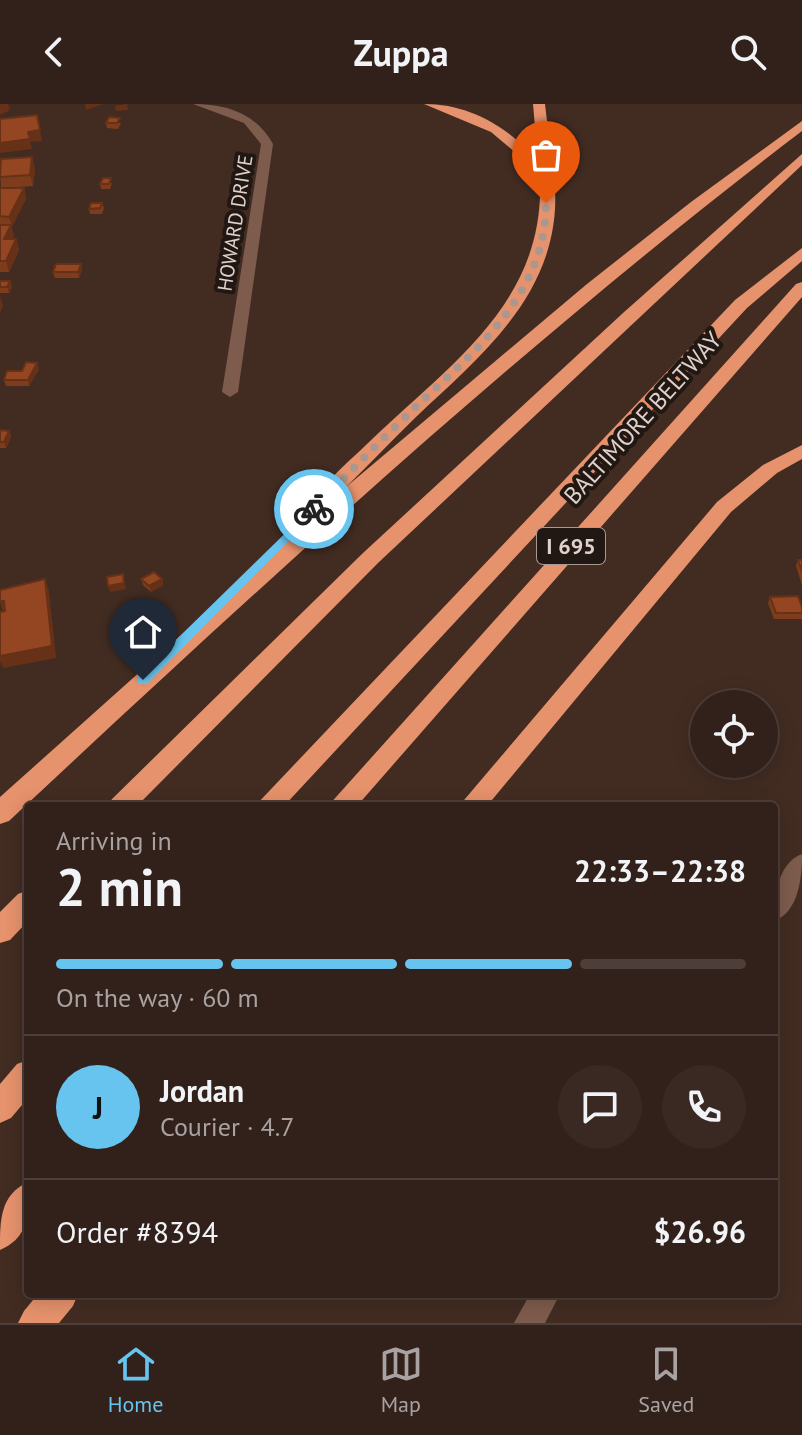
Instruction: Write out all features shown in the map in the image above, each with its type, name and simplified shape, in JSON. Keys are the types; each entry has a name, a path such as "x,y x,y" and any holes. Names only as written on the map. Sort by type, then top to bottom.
{"highway":[{"path":"430,104 476,119 504,134 525,150 546,182"},
{"path":"121,702 479,348 510,312 539,258 546,224 546,182 539,104"},
{"path":"0,813 427,425 615,267 802,125"},
{"path":"125,802 201,723 487,447 802,158"},
{"path":"272,802 741,304 802,253"},
{"name":"BALTIMORE BELTWAY","path":"345,802 802,287"},
{"path":"475,802 724,507 770,469 802,451"},
{"path":"0,931 24,906"},
{"path":"0,1107 24,1080"},
{"path":"0,1233 24,1203"},
{"path":"36,1323 58,1298"}],"street":[{"name":"HOWARD DRIVE","path":"198,104 244,118 262,131 267,144 230,392"},
{"path":"778,904 802,864"},
{"path":"529,1323 544,1298"}],"building":[{"path":"37,115 40,130 28,132 30,139 0,143 0,119"},
{"path":"109,117 120,118 117,123 106,123"},
{"path":"32,157 30,175 0,177 1,159"},
{"path":"103,178 111,178 109,184 100,184"},
{"path":"0,188 24,188 9,217 0,216"},
{"path":"91,203 102,203 100,208 89,209"},
{"path":"0,225 11,225 4,239 16,239 6,261 0,261"},
{"path":"56,264 81,264 78,272 53,272"},
{"path":"0,281 10,281 7,287 0,287"},
{"path":"26,362 37,363 28,380 4,380 7,371 22,371"},
{"path":"0,430 9,431 4,442 0,442"},
{"path":"154,572 162,579 149,586 141,579"},
{"path":"123,574 124,583 108,586 107,577"},
{"path":"45,579 52,646 0,656 0,612 5,611 4,601 0,601 0,590"},
{"path":"798,596 802,613 776,613 770,597"}],"way so far":[{"path":"314,509 479,348 510,312 539,258 546,224 546,203"}],"route":[{"path":"143,680 314,509"}]}
